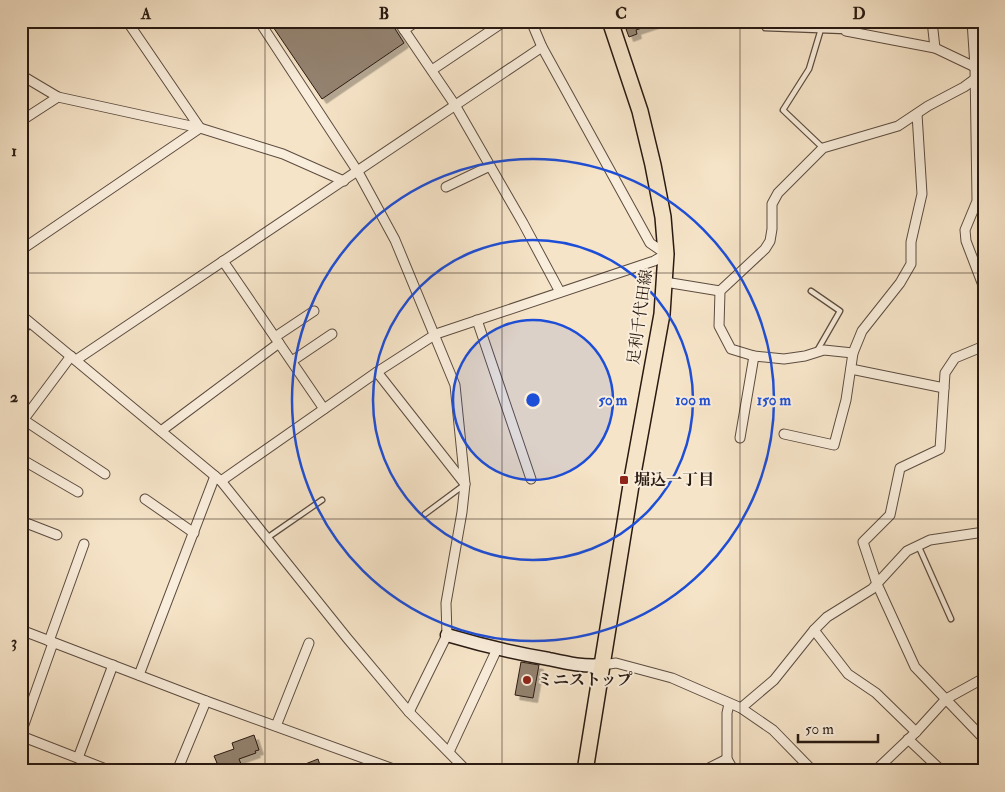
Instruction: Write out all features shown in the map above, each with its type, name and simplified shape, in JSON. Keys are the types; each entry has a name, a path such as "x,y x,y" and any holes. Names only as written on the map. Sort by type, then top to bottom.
{"main road":[{"name":"足利千代田線","path":"585,771 635,461 662,314 666,254 663,217 653,165 640,111 610,21"}],"street":[{"path":"127,21 200,128"},
{"path":"258,21 358,172 395,240 456,385 465,484 446,603 447,635 409,712"},
{"path":"398,21 455,105 523,223 560,292"},
{"path":"404,30 417,21"},
{"path":"432,70 506,21"},
{"path":"139,675 218,478 436,334 654,261 666,254 650,243 542,48 531,21"},
{"path":"932,21 935,48"},
{"path":"972,21 979,67 975,79 978,201 965,230 966,241 984,288"},
{"path":"846,26 935,48 984,71"},
{"path":"105,474 22,422 74,358 358,172 542,48"},
{"path":"21,75 58,97 200,128 283,154 344,181"},
{"path":"853,353 824,350 805,356 784,359 754,356 732,349 719,326 720,291 765,249 770,241 772,230 772,204 778,193 822,148 898,126 975,79"},
{"path":"21,121 58,97"},
{"path":"784,434 834,444 846,400 853,353 862,332 900,283 911,264 911,242 922,194 917,114"},
{"path":"21,250 200,128"},
{"path":"446,187 490,166"},
{"path":"223,261 324,409"},
{"path":"665,282 720,291"},
{"path":"161,431 314,311"},
{"path":"21,315 218,478 409,712 467,771"},
{"path":"476,320 531,479"},
{"path":"292,361 332,334"},
{"path":"984,346 955,358 945,373 940,449 900,468 890,515 863,542 877,584 915,667 984,740"},
{"path":"740,438 754,356"},
{"path":"851,369 944,388"},
{"path":"377,372 465,484"},
{"path":"21,459 78,492"},
{"path":"145,499 194,534"},
{"path":"21,521 57,535"},
{"path":"741,708 774,680 814,630 827,617 872,589 908,551 930,540 984,532"},
{"path":"84,544 21,735 111,771"},
{"path":"21,630 206,701 399,771"},
{"path":"814,630 848,674 876,693 916,732"},
{"path":"447,635 497,649 588,666 616,663 672,678 741,708 773,730 812,771"},
{"path":"276,726 309,643"},
{"path":"448,752 497,649"},
{"path":"78,758 112,665"},
{"path":"876,771 946,699 984,678"},
{"path":"177,771 206,701"},
{"path":"729,704 727,713 727,759 734,771"},
{"path":"908,739 942,771"},
{"path":"703,771 727,759"}],"lane":[{"path":"765,28 821,29 846,26"},
{"path":"821,29 809,70 783,110 822,148"},
{"path":"811,291 840,311 816,352"},
{"path":"21,335 31,323"},
{"path":"425,514 465,484"},
{"path":"267,538 322,500"},
{"path":"918,545 951,618"}],"building":[{"path":"269,21 390,21 404,43 322,99"},
{"path":"627,21 656,21 657,23 636,30 637,34 629,37 626,29 629,28"},
{"name":"ミニストップ","path":"521,662 539,665 533,698 515,695"},
{"path":"254,735 259,750 255,751 256,753 239,759 241,764 237,767 227,771 198,771 217,763 214,756 234,749 232,743"},
{"path":"318,759 322,771 290,771 290,770"}],"place":[{"name":"堀込一丁目","path":"624,480"},
{"name":"ミニストップ","path":"527,680"}]}
